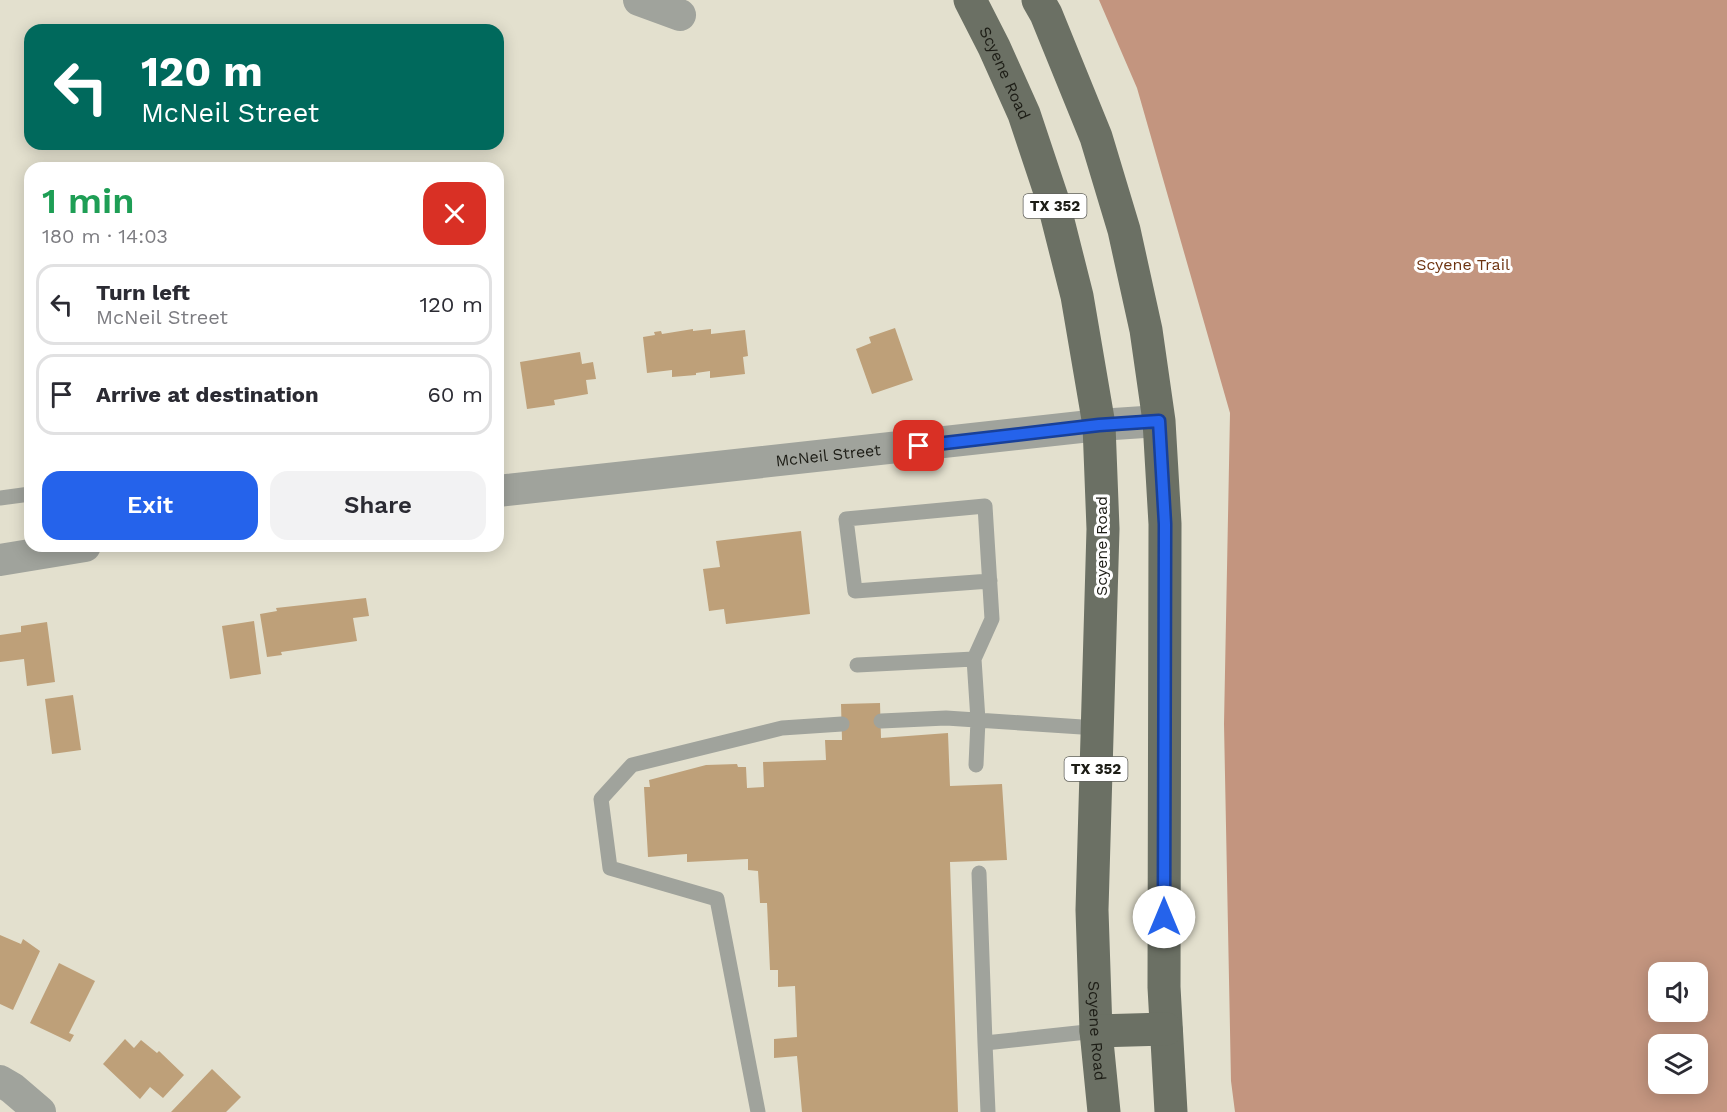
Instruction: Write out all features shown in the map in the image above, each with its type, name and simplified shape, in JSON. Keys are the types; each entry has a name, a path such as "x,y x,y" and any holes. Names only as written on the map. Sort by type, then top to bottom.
{"main road":[{"name":"Scyene Road","path":"970,0 1024,114 1053,201 1077,296 1099,425 1103,529 1092,910 1096,1031 1104,1112"},
{"path":"1038,0 1096,137 1124,230 1146,330 1159,421 1165,524 1164,987 1171,1112"},
{"path":"1096,1031 1166,1029"}],"street":[{"path":"639,0 680,15"},
{"name":"McNeil Street","path":"504,490 1099,425 1159,421"},
{"path":"0,560 49,552"},
{"path":"0,1081 12,1088 40,1112"}],"lane":[{"path":"0,498 24,495"},
{"path":"976,765 978,720 974,659 992,619 990,581 985,506 846,519 855,591 990,581"},
{"path":"856,665 974,659"},
{"path":"881,721 946,717 1097,728"},
{"path":"758,1112 717,900 610,868 601,799 632,765 782,728 842,724"},
{"path":"979,873 988,1112"},
{"path":"985,1043 1096,1031"}],"green space":[{"name":"Scyene Trail","path":"1099,0 1727,0 1727,1112 1235,1112 1231,1081 1224,724 1230,413 1137,88"}],"building":[{"path":"895,328 913,380 872,394 856,349 871,343 869,337"},
{"path":"693,329 693,331 711,329 711,334 745,330 748,356 743,357 745,374 710,378 710,371 672,377 672,370 647,373 643,337 655,335 654,332 661,331 662,334"},
{"path":"580,352 582,364 593,362 596,379 586,380 588,394 554,400 555,405 527,409 520,362"},
{"path":"801,531 810,614 726,624 724,609 709,611 703,569 720,567 716,541"},
{"path":"366,598 369,616 353,618 357,641 281,652 282,655 267,657 260,614 277,611 276,608"},
{"path":"254,621 261,674 230,679 222,626"},
{"path":"47,622 55,682 27,686 24,659 0,662 0,635 21,632 21,626"},
{"path":"73,695 81,750 52,754 45,699"},
{"path":"880,703 881,738 948,733 950,786 1002,784 1007,860 950,862 958,1112 802,1112 797,1056 774,1058 774,1039 797,1037 795,986 778,987 778,970 770,970 767,903 760,903 758,871 748,870 748,859 687,862 687,854 648,857 644,787 650,787 649,780 706,765 737,764 738,767 746,767 747,788 764,787 763,762 826,760 825,740 842,740 841,704"},
{"path":"0,935 21,944 23,939 40,951 13,1010 0,1004"},
{"path":"59,963 95,981 69,1033 74,1035 70,1042 30,1023"},
{"path":"125,1039 134,1048 141,1040 157,1053 159,1051 184,1075 163,1098 150,1087 140,1099 103,1064"},
{"path":"212,1069 241,1097 226,1112 171,1112"}],"route":[{"path":"919,446 1099,425 1159,421 1165,524 1164,917"}]}
